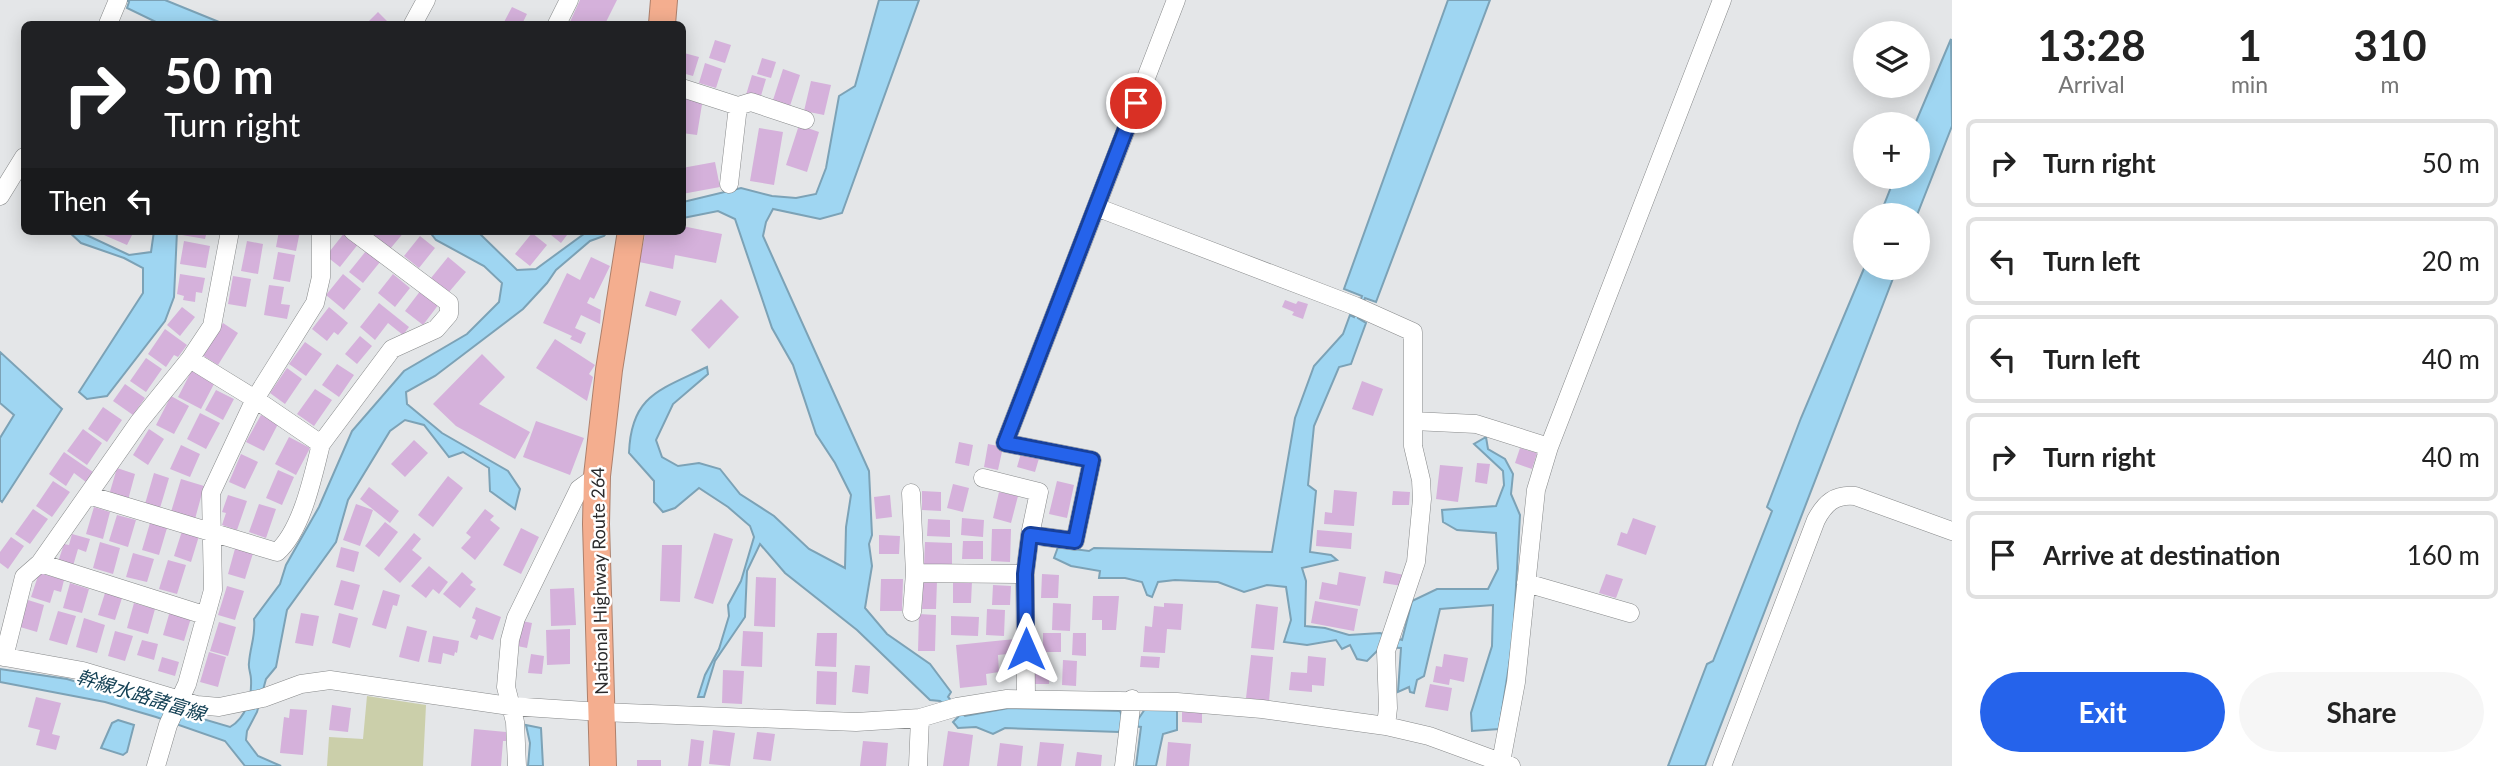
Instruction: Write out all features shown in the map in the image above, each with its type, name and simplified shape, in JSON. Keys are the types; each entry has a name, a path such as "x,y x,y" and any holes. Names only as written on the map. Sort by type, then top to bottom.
{"highway":[{"path":"662,21 664,0"},
{"name":"National Highway Route 264","path":"603,766 597,476 609,370 630,235"}],"street":[{"path":"109,21 118,0"},
{"path":"415,21 426,0"},
{"path":"558,21 569,0"},
{"path":"1030,535 1075,541 1092,460 1005,443 1176,0"},
{"path":"229,235 212,326 190,359 139,422 40,563 24,577 2,657 83,671 178,700 219,707 263,698 301,684 330,680 510,706 856,722 920,718 984,701 1026,699 1130,715 1262,709 1386,726 1429,736 1506,764 1536,490 1549,447 1722,0"},
{"path":"686,89 738,106 751,102 805,120"},
{"path":"729,184 738,106"},
{"path":"0,196 21,162"},
{"path":"1096,206 1360,308 1413,332 1413,446 1421,480 1422,499 1416,562 1411,583 1388,643 1386,726"},
{"path":"156,766 167,725 187,684 213,590 211,493 255,399 314,303 321,277 321,235"},
{"path":"88,495 277,552 287,543 305,500 321,444 393,349 436,329 449,314 449,303 358,235"},
{"path":"190,359 321,444"},
{"path":"1413,421 1476,424 1549,447"},
{"path":"517,766 515,722 506,687 510,640 516,618 579,489 597,476"},
{"path":"983,478 1039,492 1025,574 1026,699"},
{"path":"911,493 915,573 912,612"},
{"path":"1721,766 1816,520 1825,505 1843,495 1855,496 1952,531"},
{"path":"40,563 204,615"},
{"path":"915,573 1025,574"},
{"path":"1526,583 1630,613"},
{"path":"1124,766 1130,715"},
{"path":"918,766 920,718"}],"green space":[{"path":"367,696 426,705 423,766 327,766 329,737 363,739"}],"water":[{"path":"126,0 165,0 217,21 154,21 127,8 129,2"},
{"path":"879,0 919,0 842,213 820,219 773,209 763,236 869,471 872,535 869,544 872,566 865,608 887,634 930,664 951,692 948,697 965,716 1009,708 1120,711 1123,718 1137,721 1145,709 1177,710 1177,730 1163,734 1156,766 1136,766 1141,727 1122,725 1119,732 1005,728 993,734 976,727 958,728 953,722 958,717 940,701 930,700 857,630 785,573 760,544 747,571 745,617 715,661 704,697 698,697 705,675 719,649 729,616 728,605 741,581 754,537 750,526 699,488 675,508 663,512 654,502 654,481 629,453 635,418 642,406 662,389 707,367 708,374 673,404 656,440 662,457 678,466 699,463 720,469 740,494 774,516 809,549 845,568 846,527 851,495 816,434 793,365 772,328 735,219 718,211 686,217 686,201 741,188 772,196 796,198 816,194 826,168 839,96 855,86"},
{"path":"1448,0 1490,0 1376,302 1365,298 1358,318 1366,323 1351,364 1339,367 1314,426 1308,485 1316,491 1310,552 1331,555 1337,560 1302,568 1306,581 1305,626 1349,635 1380,633 1402,640 1412,601 1437,589 1488,589 1498,569 1496,533 1457,530 1443,522 1442,510 1496,506 1504,485 1503,471 1474,444 1486,437 1488,449 1505,459 1513,474 1511,494 1520,515 1513,640 1499,729 1472,731 1471,713 1492,646 1493,605 1440,609 1424,676 1417,680 1414,693 1410,692 1409,687 1398,692 1401,648 1381,647 1367,661 1357,659 1350,645 1342,649 1336,640 1307,645 1284,642 1291,620 1286,587 1267,585 1244,592 1218,582 1175,580 1158,582 1152,597 1147,595 1142,582 1125,578 1099,578 1100,571 1071,566 1054,558 1058,547 1089,551 1094,548 1272,552 1295,418 1314,366 1343,334 1350,315 1354,317 1362,296 1344,289"},
{"path":"1951,39 1952,126 1930,182 1930,112 1920,112 1926,98 1930,98 1930,89"},
{"path":"1890,189 1927,189 1922,203 1885,203"},
{"path":"72,235 86,235 129,255 151,252 153,235 177,235 174,297 165,321 107,396 87,399 79,392 143,293 143,268 124,258 81,243"},
{"path":"432,235 481,235 517,270 536,269 583,235 605,235 590,241 556,270 523,309 435,376 406,392 407,404 442,433 508,471 520,489 515,509 490,491 489,468 463,452 449,457 424,425 405,420 390,431 348,500 336,542 287,610 276,667 266,679 257,712 247,731 246,740 258,756 281,766 245,766 225,741 156,717 105,702 0,682 0,669 67,679 230,727 236,723 247,706 250,693 249,665 254,619 280,584 286,565 319,507 352,431 404,371 467,334 499,302 502,283 484,266 436,240"},
{"path":"1859,280 1892,280 1705,766 1668,766 1707,664 1713,661 1772,511 1767,507"},
{"path":"0,352 62,409 2,502 0,438 14,415 0,403"},
{"path":"118,720 134,725 127,752 123,755 101,748 112,723"},
{"path":"526,725 541,728 543,766 528,766 530,743"}],"building":[{"path":"580,0 617,0 606,21 570,21"},
{"path":"512,7 527,14 524,21 505,21"},
{"path":"378,12 387,21 369,21"},
{"path":"715,40 731,45 725,63 709,58"},
{"path":"686,54 699,57 693,76 686,74"},
{"path":"762,58 776,62 771,78 757,74"},
{"path":"705,63 722,69 716,88 699,83"},
{"path":"783,69 800,75 790,106 773,100"},
{"path":"752,75 766,79 760,99 746,95"},
{"path":"811,81 831,85 824,115 804,111"},
{"path":"686,96 703,98 697,135 686,134"},
{"path":"799,125 819,132 807,172 786,165"},
{"path":"759,128 783,132 774,185 750,181"},
{"path":"715,162 720,187 686,193 686,167"},
{"path":"686,227 722,234 716,263 675,255 673,269 639,262 645,235 686,235"},
{"path":"104,235 132,235 127,245"},
{"path":"182,235 206,235 205,239"},
{"path":"278,235 299,235 296,251 276,247"},
{"path":"343,235 349,235 359,243 340,267 326,256"},
{"path":"375,235 402,235 390,249"},
{"path":"530,235 534,235 547,245 530,266 515,254"},
{"path":"551,235 567,235 561,243"},
{"path":"420,236 435,248 419,268 404,256"},
{"path":"184,241 210,246 206,268 180,264"},
{"path":"247,241 263,244 258,274 241,271"},
{"path":"366,251 380,262 363,283 349,272"},
{"path":"278,252 295,255 290,282 273,279"},
{"path":"448,257 466,272 449,292 431,278"},
{"path":"591,257 610,266 594,299 590,297 587,303 601,310 600,324 581,315 575,328 586,333 581,344 570,339 572,336 543,323 567,273 580,280"},
{"path":"180,274 205,278 202,293 196,292 195,302 183,300 184,296 177,294"},
{"path":"343,274 361,289 344,310 326,295"},
{"path":"393,274 410,288 395,307 378,293"},
{"path":"233,276 251,279 246,307 228,304"},
{"path":"269,285 284,287 281,304 290,305 287,319 264,315"},
{"path":"421,290 439,304 423,325 405,311"},
{"path":"650,291 681,301 676,316 645,306"},
{"path":"721,299 739,317 709,349 691,330"},
{"path":"1285,300 1308,304 1303,319 1282,307"},
{"path":"379,303 409,327 403,335 388,323 375,340 360,327"},
{"path":"182,307 195,317 180,336 167,325"},
{"path":"329,307 348,323 338,335 334,332 327,341 312,329"},
{"path":"223,323 238,333 218,365 202,355"},
{"path":"165,329 187,345 178,357 174,355 166,367 148,354"},
{"path":"360,336 372,346 357,364 345,354"},
{"path":"555,339 595,365 589,374 593,377 587,401 536,368"},
{"path":"305,342 322,354 306,376 289,364"},
{"path":"482,354 505,377 479,404 530,432 515,459 456,426 433,404"},
{"path":"146,358 162,369 146,392 130,381"},
{"path":"337,364 354,375 339,397 322,385"},
{"path":"287,368 302,379 285,404 270,393"},
{"path":"192,370 215,382 201,409 178,397"},
{"path":"1362,381 1383,389 1373,416 1352,409"},
{"path":"125,384 145,398 133,415 113,401"},
{"path":"315,389 332,400 314,426 297,414"},
{"path":"216,390 234,399 223,420 205,410"},
{"path":"171,396 189,406 174,434 156,425"},
{"path":"103,407 122,420 107,442 88,429"},
{"path":"200,413 220,423 206,449 187,439"},
{"path":"261,415 278,424 264,451 246,442"},
{"path":"536,421 584,438 570,475 523,457"},
{"path":"83,429 102,443 87,465 67,451"},
{"path":"149,429 164,439 148,465 133,455"},
{"path":"289,437 310,448 296,475 275,464"},
{"path":"414,440 428,453 405,477 391,464"},
{"path":"959,442 973,445 969,466 955,463"},
{"path":"988,444 1003,447 998,470 984,467"},
{"path":"181,445 200,454 190,477 170,469"},
{"path":"1520,448 1537,453 1532,469 1515,463"},
{"path":"1022,450 1040,455 1035,472 1017,467"},
{"path":"64,452 93,472 86,482 74,473 66,486 49,474"},
{"path":"241,454 258,462 245,489 229,482"},
{"path":"1477,463 1490,464 1487,484 1475,482"},
{"path":"1440,465 1463,467 1458,502 1436,499"},
{"path":"117,468 135,474 128,500 109,495"},
{"path":"278,470 294,477 282,505 266,498"},
{"path":"154,473 169,478 160,508 145,504"},
{"path":"448,476 463,488 433,527 418,515"},
{"path":"181,479 204,486 195,519 171,512"},
{"path":"53,481 70,492 52,517 36,506"},
{"path":"1057,481 1074,485 1067,518 1049,514"},
{"path":"953,484 969,488 963,512 947,508"},
{"path":"369,487 399,511 390,523 360,499"},
{"path":"1334,490 1357,492 1354,526 1324,524 1325,512 1332,513"},
{"path":"922,491 941,492 941,511 922,510"},
{"path":"1393,491 1410,492 1409,505 1392,505"},
{"path":"999,492 1018,496 1011,523 993,518"},
{"path":"228,495 247,501 237,530 222,525 226,513 222,512"},
{"path":"890,495 892,517 876,519 874,497"},
{"path":"259,504 276,509 266,538 249,532"},
{"path":"356,504 373,510 360,546 343,540"},
{"path":"94,507 110,512 103,539 86,534"},
{"path":"33,509 48,519 30,544 15,534"},
{"path":"485,509 494,516 490,520 500,528 475,560 461,548 471,537 466,533"},
{"path":"117,515 136,520 128,547 109,541"},
{"path":"962,518 984,520 983,537 961,535"},
{"path":"1633,518 1656,526 1646,555 1617,545 1621,532 1627,534"},
{"path":"928,519 950,520 950,537 927,536"},
{"path":"385,522 398,532 379,557 365,546"},
{"path":"150,523 167,528 159,555 142,550"},
{"path":"521,528 539,537 521,574 503,565"},
{"path":"992,529 1011,529 1010,562 991,561"},
{"path":"1317,530 1352,533 1351,549 1316,546"},
{"path":"182,531 199,536 191,562 174,556"},
{"path":"414,533 421,539 412,550 422,558 400,583 384,569"},
{"path":"714,533 733,539 713,604 694,598"},
{"path":"72,534 90,539 86,552 78,549 73,566 58,562 64,544 69,545"},
{"path":"879,535 900,536 899,554 879,554"},
{"path":"11,537 24,546 8,569 0,563 0,552"},
{"path":"963,541 983,541 983,559 962,559"},
{"path":"100,542 120,548 113,574 93,568"},
{"path":"925,542 952,543 952,566 924,565"},
{"path":"236,545 254,550 245,579 228,574"},
{"path":"662,545 682,545 680,602 660,601"},
{"path":"341,547 359,552 354,572 336,567"},
{"path":"133,553 154,559 147,582 126,577"},
{"path":"168,560 186,565 177,594 159,589"},
{"path":"429,566 448,582 439,594 433,589 426,598 411,586"},
{"path":"1385,571 1404,575 1402,586 1383,583"},
{"path":"462,572 473,582 470,585 476,589 460,608 443,594"},
{"path":"1339,572 1366,577 1360,606 1319,599 1322,582 1337,585"},
{"path":"39,573 64,580 61,592 54,590 50,603 31,597"},
{"path":"1042,574 1059,575 1058,598 1041,598"},
{"path":"1606,574 1623,579 1616,598 1599,593"},
{"path":"756,577 776,578 775,627 754,626"},
{"path":"881,579 903,579 902,611 880,611"},
{"path":"341,580 360,585 353,610 334,605"},
{"path":"923,580 937,581 936,609 922,609"},
{"path":"953,581 972,581 971,603 953,603"},
{"path":"70,583 89,589 82,613 63,608"},
{"path":"993,585 1011,586 1010,605 992,605"},
{"path":"227,586 244,591 235,620 218,615"},
{"path":"574,588 576,625 551,626 550,589"},
{"path":"383,590 400,595 397,606 393,605 386,629 372,625"},
{"path":"105,593 122,598 115,620 98,615"},
{"path":"1093,596 1119,596 1116,630 1102,630 1102,620 1092,620"},
{"path":"28,600 44,605 37,632 20,627"},
{"path":"1315,601 1358,609 1354,631 1311,623"},
{"path":"134,603 155,609 148,634 127,628"},
{"path":"1053,603 1071,604 1070,631 1052,630"},
{"path":"1164,603 1183,604 1181,630 1167,629 1165,653 1143,652 1145,626 1152,627 1154,606 1164,607"},
{"path":"1256,604 1278,607 1274,650 1251,648"},
{"path":"476,607 501,617 493,640 479,635 477,640 470,637 476,620 472,618"},
{"path":"987,609 1005,610 1004,636 986,635"},
{"path":"58,611 76,616 67,645 49,640"},
{"path":"170,611 191,618 184,641 163,635"},
{"path":"301,613 319,616 313,646 295,643"},
{"path":"339,613 358,618 350,648 332,643"},
{"path":"919,614 936,615 935,651 918,651"},
{"path":"951,616 979,617 978,636 951,635"},
{"path":"84,618 105,625 97,653 76,647"},
{"path":"522,621 532,623 527,648 517,646"},
{"path":"219,622 236,627 228,656 210,651"},
{"path":"407,626 427,631 419,662 399,657"},
{"path":"570,629 570,664 547,665 546,630"},
{"path":"115,631 133,636 125,661 108,656"},
{"path":"743,631 763,632 762,667 741,666"},
{"path":"817,633 837,633 836,667 815,666"},
{"path":"1043,633 1061,633 1061,652 1043,652"},
{"path":"1073,633 1086,633 1086,656 1072,655"},
{"path":"433,636 459,641 457,653 455,652 454,656 443,653 441,664 428,662"},
{"path":"1015,639 1017,653 998,655 999,672 986,674 987,685 960,688 956,645"},
{"path":"142,640 158,644 154,660 137,655"},
{"path":"209,652 226,657 218,687 200,682"},
{"path":"531,654 544,656 542,674 528,673"},
{"path":"1444,654 1468,658 1464,682 1450,679 1449,685 1433,682 1436,666 1442,667"},
{"path":"1251,655 1273,657 1269,701 1246,698"},
{"path":"1141,656 1160,657 1159,668 1140,667"},
{"path":"1308,656 1326,658 1324,686 1312,685 1312,692 1289,690 1291,672 1307,673"},
{"path":"162,657 179,662 175,676 158,671"},
{"path":"1063,660 1077,661 1076,686 1062,685"},
{"path":"1034,662 1050,662 1049,684 1034,684"},
{"path":"855,665 870,666 868,694 852,692"},
{"path":"723,670 744,671 742,704 722,703"},
{"path":"817,671 837,672 836,705 816,704"},
{"path":"1430,684 1452,688 1448,711 1425,707"},
{"path":"36,697 61,703 52,734 60,736 56,750 36,745 40,730 28,727"},
{"path":"332,705 351,708 348,732 329,730"},
{"path":"290,709 307,710 303,755 280,753 284,717 289,718"},
{"path":"1182,712 1202,713 1202,723 1182,722"},
{"path":"474,729 506,732 501,766 471,766"},
{"path":"713,730 735,733 730,766 709,764"},
{"path":"948,731 973,735 969,766 943,766"},
{"path":"757,732 775,734 771,761 753,759"},
{"path":"691,739 704,741 701,766 688,766"},
{"path":"863,741 888,743 886,766 860,766"},
{"path":"1040,742 1064,744 1061,766 1037,766"},
{"path":"1168,742 1191,744 1189,766 1166,766"},
{"path":"1000,743 1023,746 1021,766 997,766"},
{"path":"1077,752 1102,755 1101,766 1075,766"},
{"path":"637,760 661,760 661,766 637,766"}],"route":[{"path":"1026,649 1025,574 1030,535 1075,541 1092,460 1005,443 1136,103"}],"water label":[{"name":"幹線水路諸富線","path":"141,695"}]}
